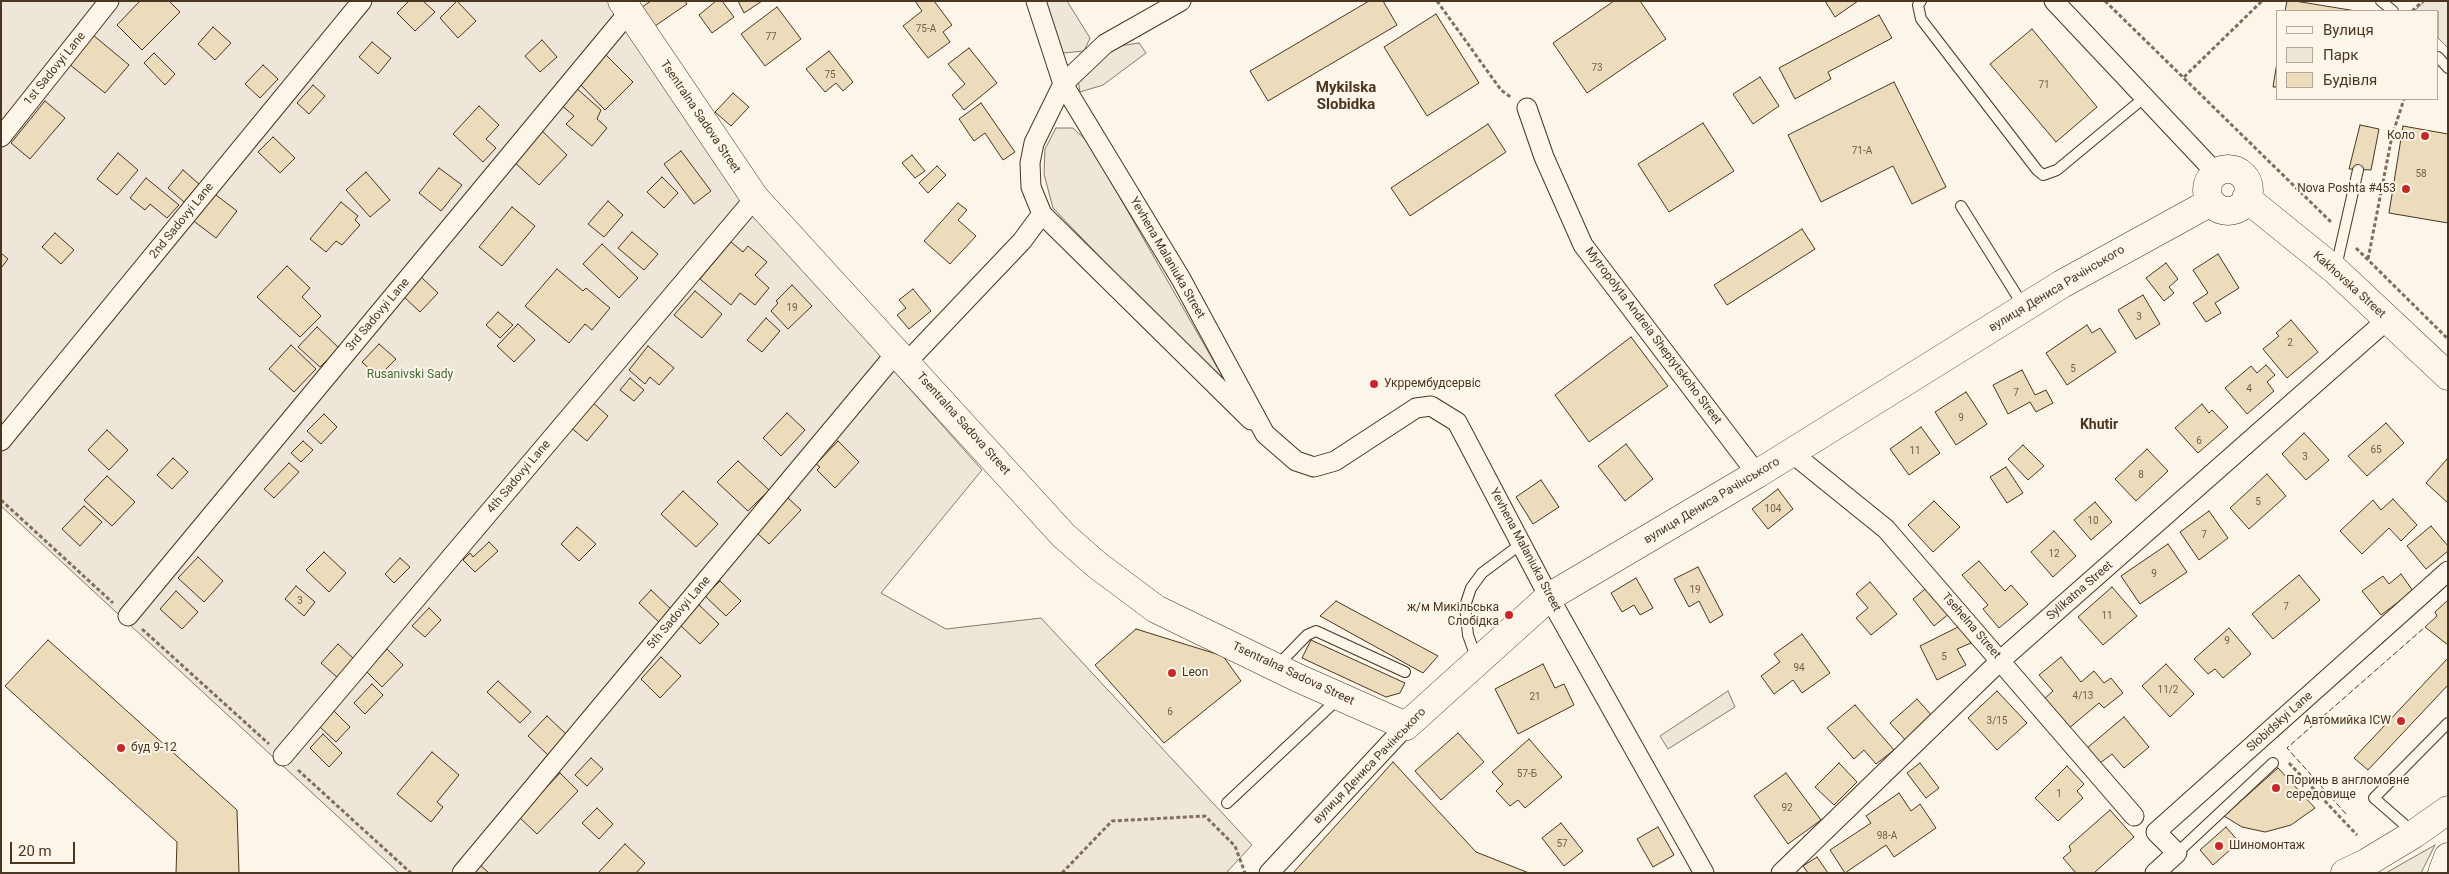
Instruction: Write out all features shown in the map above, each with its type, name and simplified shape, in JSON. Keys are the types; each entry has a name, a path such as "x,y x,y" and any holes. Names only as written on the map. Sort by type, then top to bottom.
{"main road":[{"name":"Tsentralna Sadova Street","path":"625,7 755,198 1063,535 1097,565 1156,609 1340,697 1406,726"},
{"path":"2231,169 2241,174 2248,188 2246,198 2240,207 2230,210 2219,209 2211,202 2207,186 2216,173 2231,169"},
{"name":"Kakhovska Street","path":"2246,198 2335,270 2448,376"},
{"name":"вулиця Дениса Рачінського","path":"1406,726 1549,597 1792,453 2024,308 2112,256 2211,202"},
{"path":"2345,873 2366,863 2414,834 2448,810"},
{"path":"2442,873 2448,857"}],"street":[{"name":"1st Sadovyi Lane","path":"1,137 109,1"},
{"name":"2nd Sadovyi Lane","path":"1,441 362,1"},
{"name":"Yevhena Malaniuka Street","path":"1036,1 1063,84 1181,279 1265,434"},
{"path":"1063,84 1105,44 1181,1"},
{"path":"2054,1 2216,173"},
{"name":"3rd Sadovyi Lane","path":"128,616 625,7"},
{"name":"Yevhena Malaniuka Street","path":"1063,84 1034,142 1030,163 1032,187 1042,214 1265,434 1296,461 1314,467 1335,461 1416,408 1431,406 1457,422 1549,597 1704,873"},
{"name":"Mytropolyta Andreia Sheptytskoho Street","path":"1527,108 1544,157 1583,245 1757,474"},
{"name":"4th Sadovyi Lane","path":"283,756 755,198"},
{"path":"901,357 1022,240 1042,214"},
{"name":"Sylikatna Street","path":"1781,873 2001,660 2388,319"},
{"name":"5th Sadovyi Lane","path":"462,873 901,357"},
{"name":"Tsehelna Street","path":"1792,453 1886,529 2134,816"},
{"name":"Slobidskyi Lane","path":"2177,853 2156,832 2448,571"},
{"name":"вулиця Дениса Рачінського","path":"1269,873 1406,726"},
{"path":"2155,873 2177,853"}],"lane":[{"path":"1922,1 1918,4 1921,19 2037,170 2043,175 2057,170 2145,97"},
{"path":"2381,1 2391,10"},
{"path":"2439,58 2448,68"},
{"path":"2335,270 2358,170"},
{"path":"1962,206 2024,308"},
{"path":"1477,661 1468,635 1465,606 1471,588 1482,573 1521,544"},
{"path":"1276,667 1307,635 1316,631 1405,672"},
{"path":"1227,803 1340,697"},
{"path":"2414,834 2374,798 2448,723"},
{"path":"2177,853 2273,763"}],"path":[{"path":"1437,1 1501,90 1527,108"},
{"path":"2105,1 2448,339"},
{"path":"2184,78 2262,1"},
{"path":"2413,10 2423,1"},
{"path":"2368,259 2392,136 2404,100"},
{"path":"1,500 411,873"},
{"path":"2264,736 2357,836"},
{"path":"1062,873 1112,821 1205,816 1236,846 1245,873"}],"green space":[{"name":"Rusanivski Sady","path":"1,1 610,1 747,206 982,470 881,593 946,629 1041,618 1252,845 1226,873 399,873 1,506"},
{"path":"1046,1 1067,1 1090,38 1084,51 1063,53"},
{"path":"2425,1 2448,1 2448,48 2439,39 2439,10 2415,10"},
{"path":"1139,43 1146,53 1103,85 1080,92 1078,80 1105,48"},
{"path":"1056,128 1073,128 1088,142 1233,395 1053,208 1044,174 1045,149"},
{"path":"2435,845 2421,873 2386,873 2398,866"}],"shaded area":[{"path":"1728,691 1735,707 1668,749 1660,736"}],"building":[{"path":"140,1 169,1 180,12 142,50 117,25"},
{"path":"409,1 423,1 435,12 415,31 397,13"},
{"path":"457,1 476,21 458,38 440,18"},
{"path":"651,1 685,1 687,4 655,26 642,7"},
{"path":"716,1 722,1 734,17 712,33 699,15"},
{"path":"738,1 762,1 744,13"},
{"path":"915,1 934,1 952,25 943,32 950,42 928,58 903,26 922,11"},
{"path":"1369,1 1383,1 1397,25 1268,101 1250,71"},
{"path":"1614,1 1640,1 1666,39 1587,93 1553,43"},
{"path":"1825,1 1858,1 1835,17"},
{"path":"2287,1 2295,1 2350,10 2285,10"},
{"path":"777,7 801,39 765,66 741,34"},
{"path":"1436,14 1479,83 1427,116 1384,47"},
{"path":"1879,15 1892,38 1828,72 1831,79 1795,99 1779,68"},
{"path":"213,27 231,43 215,60 198,44"},
{"path":"2032,29 2097,107 2056,142 1990,64"},
{"path":"93,35 129,65 105,93 69,64"},
{"path":"542,40 557,57 540,72 525,56"},
{"path":"372,42 391,58 378,74 359,57"},
{"path":"969,48 997,83 964,110 952,95 965,84 948,64"},
{"path":"829,51 853,82 843,91 836,83 825,92 806,69"},
{"path":"154,53 175,74 165,85 144,63"},
{"path":"606,55 633,82 605,110 578,82"},
{"path":"263,65 278,79 260,98 245,84"},
{"path":"2276,68 2276,87 2273,87"},
{"path":"1760,77 1779,106 1753,124 1733,94"},
{"path":"1894,82 1946,187 1912,204 1893,166 1821,202 1788,135"},
{"path":"313,85 325,96 309,114 297,103"},
{"path":"575,87 601,110 597,119 607,128 592,146 566,124 574,116 560,104"},
{"path":"733,93 749,107 731,126 715,112"},
{"path":"45,101 65,118 30,159 11,143"},
{"path":"981,103 1015,152 1003,160 985,133 974,141 959,119"},
{"path":"479,106 499,125 486,139 496,148 483,162 453,134"},
{"path":"1703,123 1734,171 1669,212 1638,164"},
{"path":"1488,124 1506,152 1410,216 1391,188"},
{"path":"2360,125 2379,129 2371,170 2349,169"},
{"path":"2403,126 2448,134 2448,223 2389,213"},
{"path":"540,129 567,155 539,185 511,159"},
{"path":"273,137 295,158 280,173 258,152"},
{"path":"681,151 711,191 694,204 664,164"},
{"path":"118,153 138,170 117,195 97,179"},
{"path":"912,155 925,171 915,178 902,163"},
{"path":"937,166 946,175 928,193 919,183"},
{"path":"439,168 462,185 441,211 419,193"},
{"path":"183,170 199,184 184,202 168,188"},
{"path":"366,172 390,200 370,217 346,190"},
{"path":"662,177 678,193 664,208 647,192"},
{"path":"146,178 179,205 167,218 150,204 145,210 130,198"},
{"path":"212,192 237,211 216,238 191,219"},
{"path":"608,201 623,215 604,237 588,224"},
{"path":"341,202 358,216 355,220 360,225 342,245 336,241 326,252 310,239"},
{"path":"958,203 967,210 958,220 976,236 950,264 924,241"},
{"path":"512,207 535,226 502,266 479,247"},
{"path":"1802,229 1815,249 1727,305 1714,285"},
{"path":"632,232 658,254 644,270 618,248"},
{"path":"55,233 74,250 61,264 42,247"},
{"path":"731,242 743,252 748,246 767,262 755,275 769,288 755,305 740,293 731,305 700,279"},
{"path":"602,244 638,278 619,298 583,264"},
{"path":"1,253 8,259 1,268"},
{"path":"2218,254 2239,288 2215,303 2221,313 2206,322 2193,303 2208,293 2193,270"},
{"path":"2166,263 2178,279 2169,287 2174,293 2164,301 2146,278"},
{"path":"287,266 310,288 302,297 321,316 300,337 257,297"},
{"path":"557,269 583,291 586,288 610,308 592,330 585,324 569,343 525,306"},
{"path":"421,277 438,293 420,312 403,296"},
{"path":"792,285 812,306 788,329 771,311 778,303 776,301"},
{"path":"913,289 931,311 909,329 897,315 906,308 899,300"},
{"path":"695,291 722,314 702,338 674,315"},
{"path":"2143,295 2160,324 2136,339 2118,310"},
{"path":"498,312 513,325 500,338 486,325"},
{"path":"766,318 780,331 762,352 747,340"},
{"path":"2291,320 2318,352 2287,378 2263,349 2279,336 2276,333"},
{"path":"518,324 535,340 514,362 497,346"},
{"path":"2087,325 2092,333 2100,328 2116,352 2067,385 2046,353"},
{"path":"317,327 339,348 320,367 298,347"},
{"path":"1631,337 1668,386 1589,442 1555,395"},
{"path":"379,344 396,359 378,377 362,362"},
{"path":"291,345 316,369 294,392 269,369"},
{"path":"648,346 674,368 659,385 650,377 645,384 629,370"},
{"path":"2266,365 2275,375 2267,382 2274,391 2247,414 2225,388 2251,366 2257,373"},
{"path":"2022,370 2035,395 2046,390 2053,403 2036,412 2030,402 2008,414 1993,385"},
{"path":"630,378 644,390 634,401 620,390"},
{"path":"1966,392 1987,424 1956,445 1935,412"},
{"path":"591,401 608,416 587,441 569,426"},
{"path":"2202,404 2209,413 2212,410 2228,427 2198,453 2175,428"},
{"path":"787,413 805,430 781,456 763,438"},
{"path":"324,414 337,427 321,444 307,431"},
{"path":"2386,423 2404,443 2367,476 2348,456"},
{"path":"1921,427 1940,453 1909,475 1890,449"},
{"path":"107,430 128,450 109,470 88,450"},
{"path":"2304,433 2329,460 2306,480 2282,454"},
{"path":"303,441 313,450 301,462 291,453"},
{"path":"838,441 859,462 835,488 817,470 820,467 816,464"},
{"path":"1626,444 1653,479 1625,501 1598,466"},
{"path":"2023,445 2044,466 2028,480 2008,459"},
{"path":"2147,449 2168,471 2136,501 2115,479"},
{"path":"173,458 188,472 172,489 157,475"},
{"path":"2448,459 2448,503 2426,483"},
{"path":"738,461 769,490 748,511 717,482"},
{"path":"289,463 299,472 274,498 264,489"},
{"path":"2006,467 2023,493 2007,503 1990,477"},
{"path":"2267,474 2286,496 2249,529 2230,508"},
{"path":"107,476 135,502 112,526 84,500"},
{"path":"1541,480 1559,507 1533,524 1516,497"},
{"path":"1778,489 1793,509 1768,529 1752,509"},
{"path":"683,491 718,524 696,547 661,514"},
{"path":"788,498 801,510 769,544 756,532"},
{"path":"2393,499 2417,525 2401,541 2389,528 2362,554 2340,531 2373,500 2381,510"},
{"path":"1934,501 1960,527 1933,552 1908,525"},
{"path":"2095,502 2112,522 2091,540 2074,520"},
{"path":"84,506 102,522 80,546 62,529"},
{"path":"2209,511 2228,538 2199,560 2180,532"},
{"path":"2431,526 2448,546 2448,551 2426,569 2407,546"},
{"path":"577,527 596,544 579,561 561,544"},
{"path":"2054,531 2076,556 2053,577 2031,552"},
{"path":"489,542 498,551 475,572 463,560 470,553 473,557"},
{"path":"2168,544 2187,572 2140,604 2121,576"},
{"path":"324,552 346,573 329,592 306,570"},
{"path":"198,557 223,581 204,602 178,578"},
{"path":"400,558 410,567 394,583 385,574"},
{"path":"1979,561 2005,591 2011,585 2028,604 1999,628 1983,609 1988,605 1962,575"},
{"path":"1698,567 1723,615 1710,623 1699,601 1689,607 1674,579"},
{"path":"2401,574 2413,591 2381,615 2362,591 2383,576 2389,584"},
{"path":"2299,575 2320,600 2273,639 2252,614"},
{"path":"1636,578 1653,608 1640,615 1634,605 1622,612 1611,593"},
{"path":"720,581 741,601 726,616 705,596"},
{"path":"1870,582 1897,614 1871,635 1856,618 1868,608 1856,594"},
{"path":"296,586 315,602 304,616 285,599"},
{"path":"1929,586 1950,613 1934,626 1913,599"},
{"path":"2112,587 2137,616 2103,645 2078,617"},
{"path":"651,590 673,611 661,624 639,603"},
{"path":"176,591 198,612 182,629 160,609"},
{"path":"2448,600 2448,645 2425,627 2437,616 2435,612"},
{"path":"1336,601 1438,656 1423,673 1320,616"},
{"path":"699,605 719,624 700,644 680,625"},
{"path":"429,608 441,620 425,637 412,626"},
{"path":"1962,625 1971,643 1957,649 1966,665 1937,680 1920,646"},
{"path":"2229,628 2251,654 2223,678 2215,669 2208,674 2194,659"},
{"path":"1136,629 1223,656 1241,681 1164,743 1095,665"},
{"path":"1802,634 1830,673 1802,693 1793,680 1774,694 1761,676 1780,662 1774,654"},
{"name":"буд 9-12","path":"48,640 237,810 239,873 176,873 177,842 5,686"},
{"path":"1311,640 1405,683 1400,693 1386,697 1302,658"},
{"path":"338,644 355,660 338,678 321,663"},
{"path":"387,649 403,665 382,687 366,671"},
{"path":"661,657 681,676 660,698 641,679"},
{"path":"2061,657 2081,682 2094,671 2104,683 2111,678 2123,693 2104,708 2099,703 2068,729 2043,700 2053,691 2039,675"},
{"name":"Автомийка ICW","path":"2448,658 2448,685 2368,770 2354,758"},
{"path":"1543,664 1555,688 1564,684 1574,705 1518,734 1495,689"},
{"path":"2166,664 2194,694 2170,717 2142,686"},
{"path":"498,681 531,712 520,723 487,692"},
{"path":"372,684 383,695 365,714 354,703"},
{"path":"1997,691 2027,723 1997,750 1968,718"},
{"path":"1917,699 1934,718 1907,742 1890,723"},
{"path":"1855,705 1894,750 1876,764 1864,750 1854,759 1827,728"},
{"path":"334,711 350,727 336,742 319,726"},
{"path":"547,716 567,735 548,755 528,736"},
{"path":"2124,717 2149,747 2124,768 2112,754 2100,763 2087,748"},
{"path":"1458,733 1484,762 1441,800 1415,771"},
{"path":"323,734 342,753 329,767 310,748"},
{"path":"1529,739 1562,777 1525,808 1518,800 1510,806 1496,791 1503,784 1492,772"},
{"path":"432,752 459,775 437,802 443,807 431,822 397,794"},
{"path":"591,758 603,769 587,786 575,775"},
{"path":"1393,762 1476,852 1529,873 1293,873"},
{"path":"1839,763 1857,782 1834,805 1815,787"},
{"path":"1920,763 1939,788 1926,798 1907,773"},
{"path":"2067,766 2084,784 2077,791 2083,798 2058,821 2035,798"},
{"name":"Поринь в англомовне середовище","path":"2278,768 2315,808 2291,825 2265,832 2242,827 2224,816"},
{"path":"560,773 578,791 537,834 519,817"},
{"path":"1786,773 1821,820 1788,844 1754,796"},
{"path":"1899,793 1911,811 1920,804 1936,828 1894,857 1886,845 1845,873 1830,850 1871,823 1866,816"},
{"path":"597,808 613,824 599,839 582,823"},
{"path":"2110,810 2134,837 2094,873 2076,873 2063,858 2071,851 2069,846"},
{"path":"1561,823 1583,851 1564,866 1542,838"},
{"path":"1658,827 1674,855 1653,867 1637,839"},
{"name":"Шиномонтаж","path":"2226,827 2239,842 2213,865 2200,850"},
{"path":"625,844 645,863 636,873 598,873"},
{"path":"1817,857 1828,873 1808,873 1803,866"},
{"path":"480,865 489,873 474,873"}],"fence":[{"path":"2346,814 2287,748 2425,627"}],"place":[{"name":"Коло","path":"2425,136"},
{"name":"Nova Poshta #453","path":"2406,189"},
{"name":"Укррембудсервіс","path":"1374,384"},
{"name":"ж/м Микільська Слобідка","path":"1509,615"},
{"name":"Leon","path":"1172,673"},
{"name":"Автомийка ICW","path":"2401,721"},
{"name":"буд 9-12","path":"121,748"},
{"name":"Поринь в англомовне середовище","path":"2276,788"},
{"name":"Шиномонтаж","path":"2219,846"}],"district":[{"name":"Mykilska Slobidka","path":"1346,96"},
{"name":"Khutir","path":"2099,425"}]}
